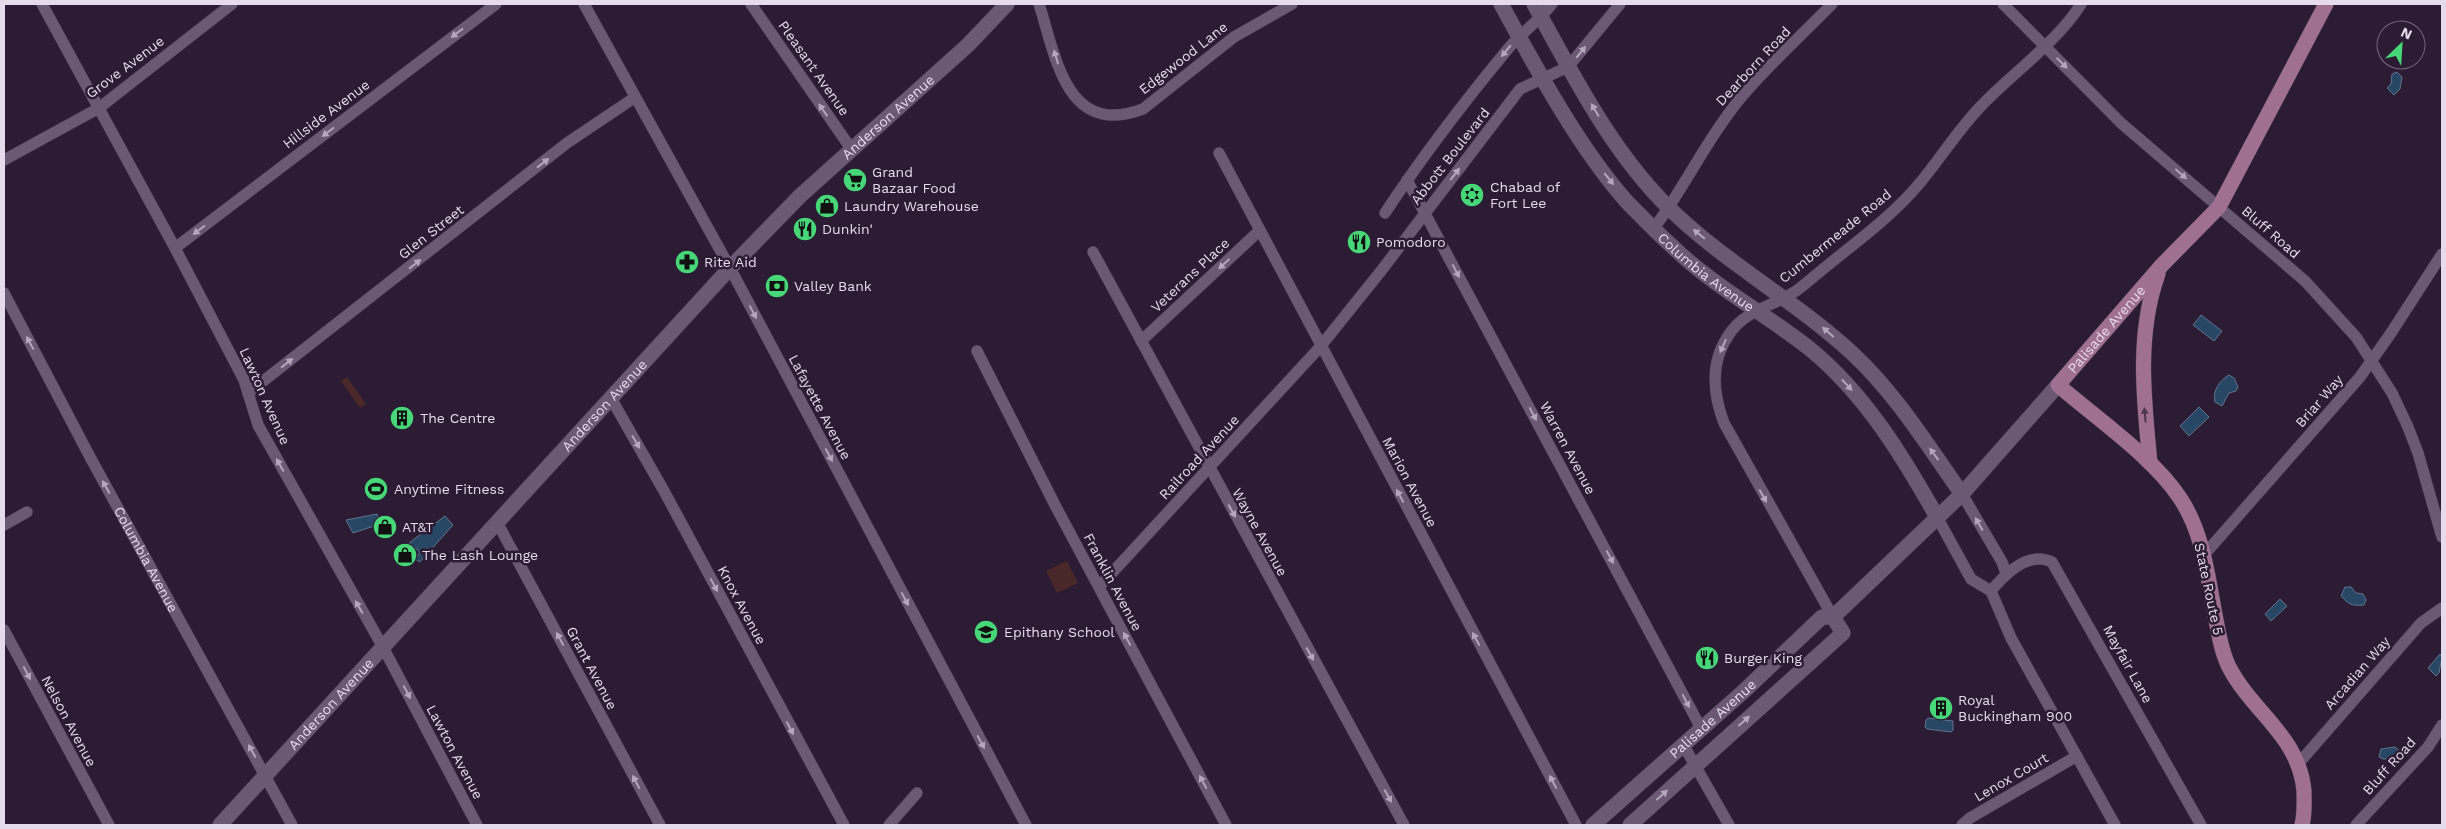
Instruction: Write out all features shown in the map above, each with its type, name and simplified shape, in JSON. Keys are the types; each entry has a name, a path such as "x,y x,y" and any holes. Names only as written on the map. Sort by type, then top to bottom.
{"main road":[{"name":"Anderson Avenue","path":"220,825 612,400 730,268 800,196 968,45 1007,4"},
{"name":"Columbia Avenue","path":"1501,4 1544,78 1603,171 1627,202 1675,249 1755,311 1810,349 1868,407 1896,448 1937,517"},
{"name":"Columbia Avenue","path":"1534,4 1568,67 1610,137 1669,208 1700,235 1821,326 1883,384 1962,494"},
{"name":"Palisade Avenue","path":"1593,825 1702,730 1822,617 1833,617 1962,494 2162,264 2220,207 2326,4"},
{"path":"2150,463 2143,388 2146,315 2151,294 2162,264"},
{"name":"State Route 5","path":"2058,385 2150,463 2167,481 2191,518 2203,556 2220,644 2228,666 2240,684 2283,736 2298,764 2304,802 2302,825"},
{"name":"Palisade Avenue","path":"1630,825 1843,633 1833,617"}],"street":[{"name":"Lawton Avenue","path":"42,4 175,248 244,380 258,425 384,649 477,825"},
{"name":"Grove Avenue","path":"4,160 99,108 232,4"},
{"name":"Hillside Avenue","path":"175,248 496,4"},
{"name":"Lafayette Avenue","path":"584,4 634,98 730,268 1026,825"},
{"name":"Pleasant Avenue","path":"751,4 852,150"},
{"name":"Edgewood Lane","path":"1039,4 1058,67 1068,90 1087,109 1114,116 1143,109 1238,34 1292,4"},
{"name":"Abbott Boulevard","path":"1385,213 1407,180 1519,37 1542,18 1552,4"},
{"name":"Abbott Boulevard","path":"1320,347 1520,89 1568,67 1620,4"},
{"name":"Dearborn Road","path":"1654,228 1669,208 1720,125 1739,100 1832,4"},
{"name":"Bluff Road","path":"2003,4 2121,122 2306,282 2332,308 2372,361 2408,427 2418,453 2442,536"},
{"name":"Cumbermeade Road","path":"1833,617 1724,423 1718,406 1715,369 1720,350 1728,335 1743,317 1795,292 1903,201 1919,184 1977,110 2067,23 2081,4"},
{"name":"Glen Street","path":"248,393 567,143 634,98"},
{"name":"Marion Avenue","path":"1219,153 1320,347 1576,825"},
{"name":"Warren Avenue","path":"1407,180 1702,730"},
{"name":"Veterans Place","path":"1141,342 1259,231"},
{"name":"Wayne Avenue","path":"1093,252 1208,468 1404,825"},
{"name":"Briar Way","path":"2203,556 2372,361 2442,254"},
{"name":"Columbia Avenue","path":"4,293 85,448 292,825"},
{"name":"Railroad Avenue","path":"1100,587 1320,347"},
{"name":"Franklin Avenue","path":"978,351 1056,508 1226,825"},
{"name":"Knox Avenue","path":"612,400 669,500 844,825"},
{"path":"1962,494 2002,562 2006,573 1991,591"},
{"path":"4,525 27,512"},
{"path":"1937,517 1971,579 1991,591 2011,638 2115,825"},
{"name":"Grant Avenue","path":"498,524 660,825"},
{"name":"Mayfair Lane","path":"2006,573 2035,559 2044,558 2052,562 2057,568 2201,825"},
{"name":"Arcadian Way","path":"2298,764 2420,623 2442,608"},
{"name":"Nelson Avenue","path":"4,630 109,825"},
{"name":"Bluff Road","path":"2356,825 2428,746 2442,725"},
{"path":"1684,746 1729,825"},
{"name":"Lenox Court","path":"1962,825 1970,818 2077,756"},
{"path":"889,825 917,793"}],"shaded area":[{"path":"347,377 366,404 360,408 341,381"},
{"path":"1067,561 1078,583 1057,593 1046,571"}],"water":[{"path":"2397,72 2402,77 2400,89 2394,95 2387,88 2391,84 2392,74"},
{"path":"2201,315 2222,331 2214,341 2193,325"},
{"path":"2229,375 2234,378 2238,387 2236,391 2229,393 2222,406 2215,402 2214,398 2220,383"},
{"path":"2199,407 2209,417 2189,436 2180,426"},
{"path":"377,514 380,524 353,533 346,520"},
{"path":"445,516 453,525 420,562 415,559 420,552 409,543"},
{"path":"2345,587 2351,587 2356,593 2363,594 2366,600 2364,605 2351,604 2344,599 2341,596"},
{"path":"2280,599 2287,606 2271,621 2265,614"},
{"path":"2440,654 2442,657 2439,673 2436,676 2428,668"},
{"path":"1928,718 1953,721 1953,730 1951,732 1927,729 1925,727"},
{"path":"2395,747 2400,751 2394,759 2379,757 2381,749"}],"place":[{"name":"Grand Bazaar Food","path":"855,180"},
{"name":"Chabad of Fort Lee","path":"1472,195"},
{"name":"Laundry Warehouse","path":"827,206"},
{"name":"Dunkin'","path":"805,229"},
{"name":"Pomodoro","path":"1359,242"},
{"name":"Rite Aid","path":"687,262"},
{"name":"Valley Bank","path":"777,286"},
{"name":"The Centre","path":"402,418"},
{"name":"Anytime Fitness","path":"376,489"},
{"name":"AT&T","path":"385,527"},
{"name":"The Lash Lounge","path":"405,555"},
{"name":"Epithany School","path":"986,632"},
{"name":"Burger King","path":"1707,658"},
{"name":"Royal Buckingham 900","path":"1941,708"}]}
